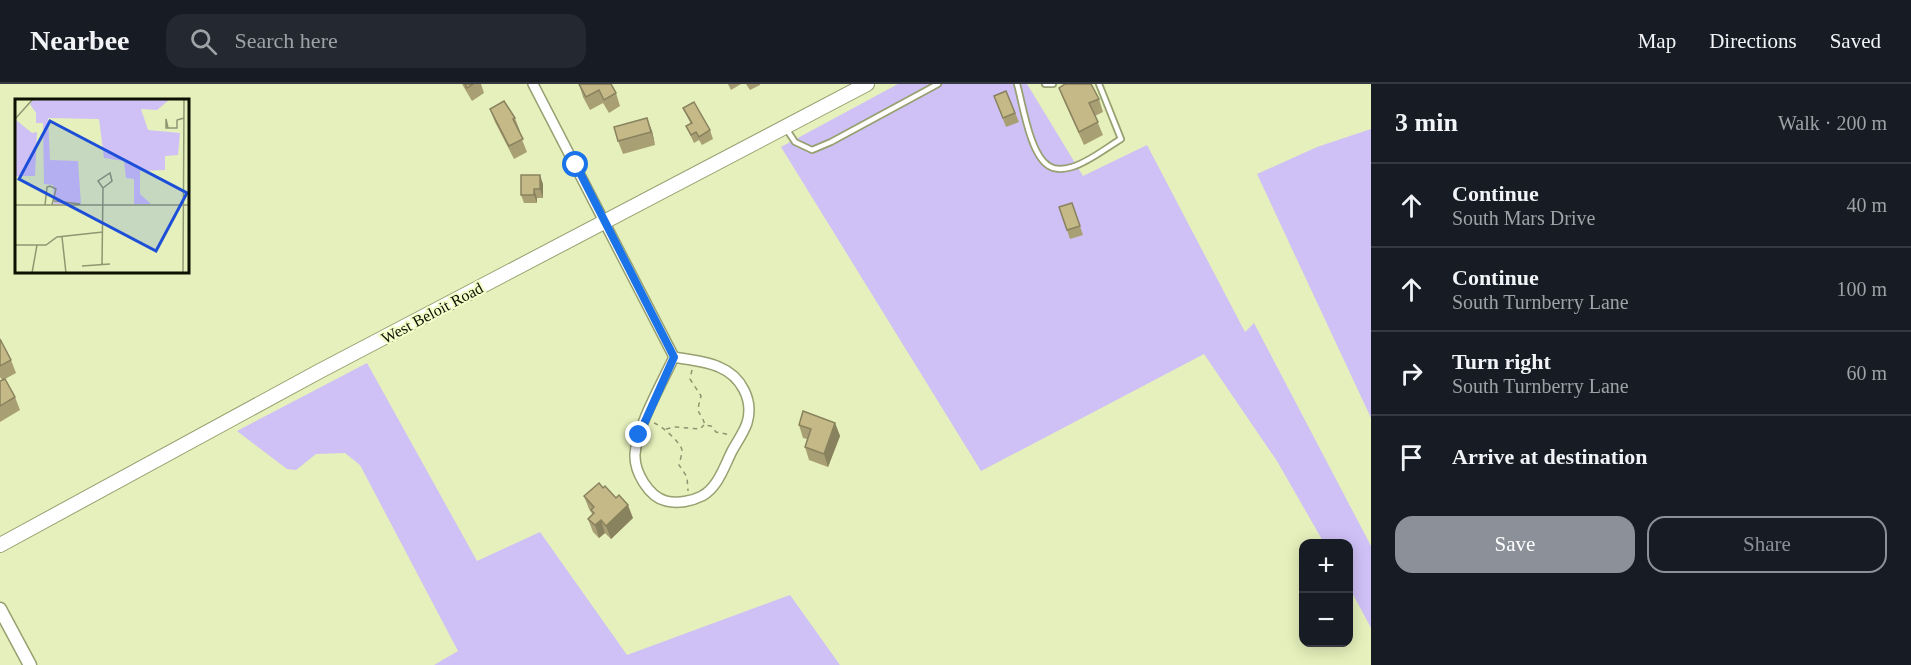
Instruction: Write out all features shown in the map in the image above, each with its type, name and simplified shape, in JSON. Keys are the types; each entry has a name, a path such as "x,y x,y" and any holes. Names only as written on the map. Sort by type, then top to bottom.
{"main road":[{"name":"West Beloit Road","path":"0,545 31,526 318,372 867,84"}],"street":[{"path":"533,84 674,357"},
{"path":"674,357 719,367 735,377 745,390 750,406 747,423 715,486 702,496 686,502 665,501 650,491 640,475 635,456 639,435 674,357"},
{"path":"0,609 30,665"}],"lane":[{"path":"785,128 795,142 812,150 938,84"},
{"path":"1017,84 1031,135 1041,160 1051,168 1060,169 1072,167 1121,139 1100,84"},
{"path":"1045,84 1053,84"}],"path":[{"path":"691,360 693,371 690,379 701,396 697,410 705,425"},
{"path":"645,422 657,423 666,429 682,449 679,465 687,479 691,500"},
{"path":"666,429 675,426 700,429 705,425 711,426 716,432 729,434 739,439"}],"shaded area":[{"path":"898,84 1027,84 1083,176 1147,145 1245,332 1254,323 1371,546 1371,628 1353,594 1353,539 1322,539 1277,461 1204,354 981,471 781,147"},
{"path":"1371,129 1371,418 1257,174 1317,147"},
{"path":"367,363 477,561 540,532 627,655 790,595 840,665 434,665 458,651 360,465 345,453 316,454 296,470 287,469 237,431"}],"building":[{"path":"579,84 611,84 616,93 604,100 599,90 586,97"},
{"path":"1065,84 1091,84 1099,99 1089,103 1098,122 1079,132 1059,88"},
{"path":"1006,91 1015,113 1003,118 994,96"},
{"path":"504,101 515,118 513,119 523,139 509,146 490,109"},
{"path":"694,102 710,130 699,137 696,132 691,135 686,126 692,123 683,108"},
{"path":"647,118 651,132 618,141 614,127"},
{"path":"521,175 540,175 540,189 534,189 534,195 521,195"},
{"path":"1072,203 1080,226 1067,230 1059,207"},
{"path":"0,339 11,360 0,366"},
{"path":"5,379 15,397 0,406 0,381"},
{"path":"803,411 835,423 824,454 805,447 811,429 799,425"},
{"path":"599,483 616,498 619,495 628,505 606,526 601,520 595,525 588,519 594,513 591,510 594,507 584,496"}],"route":[{"path":"576,165 674,357 639,435"}]}
